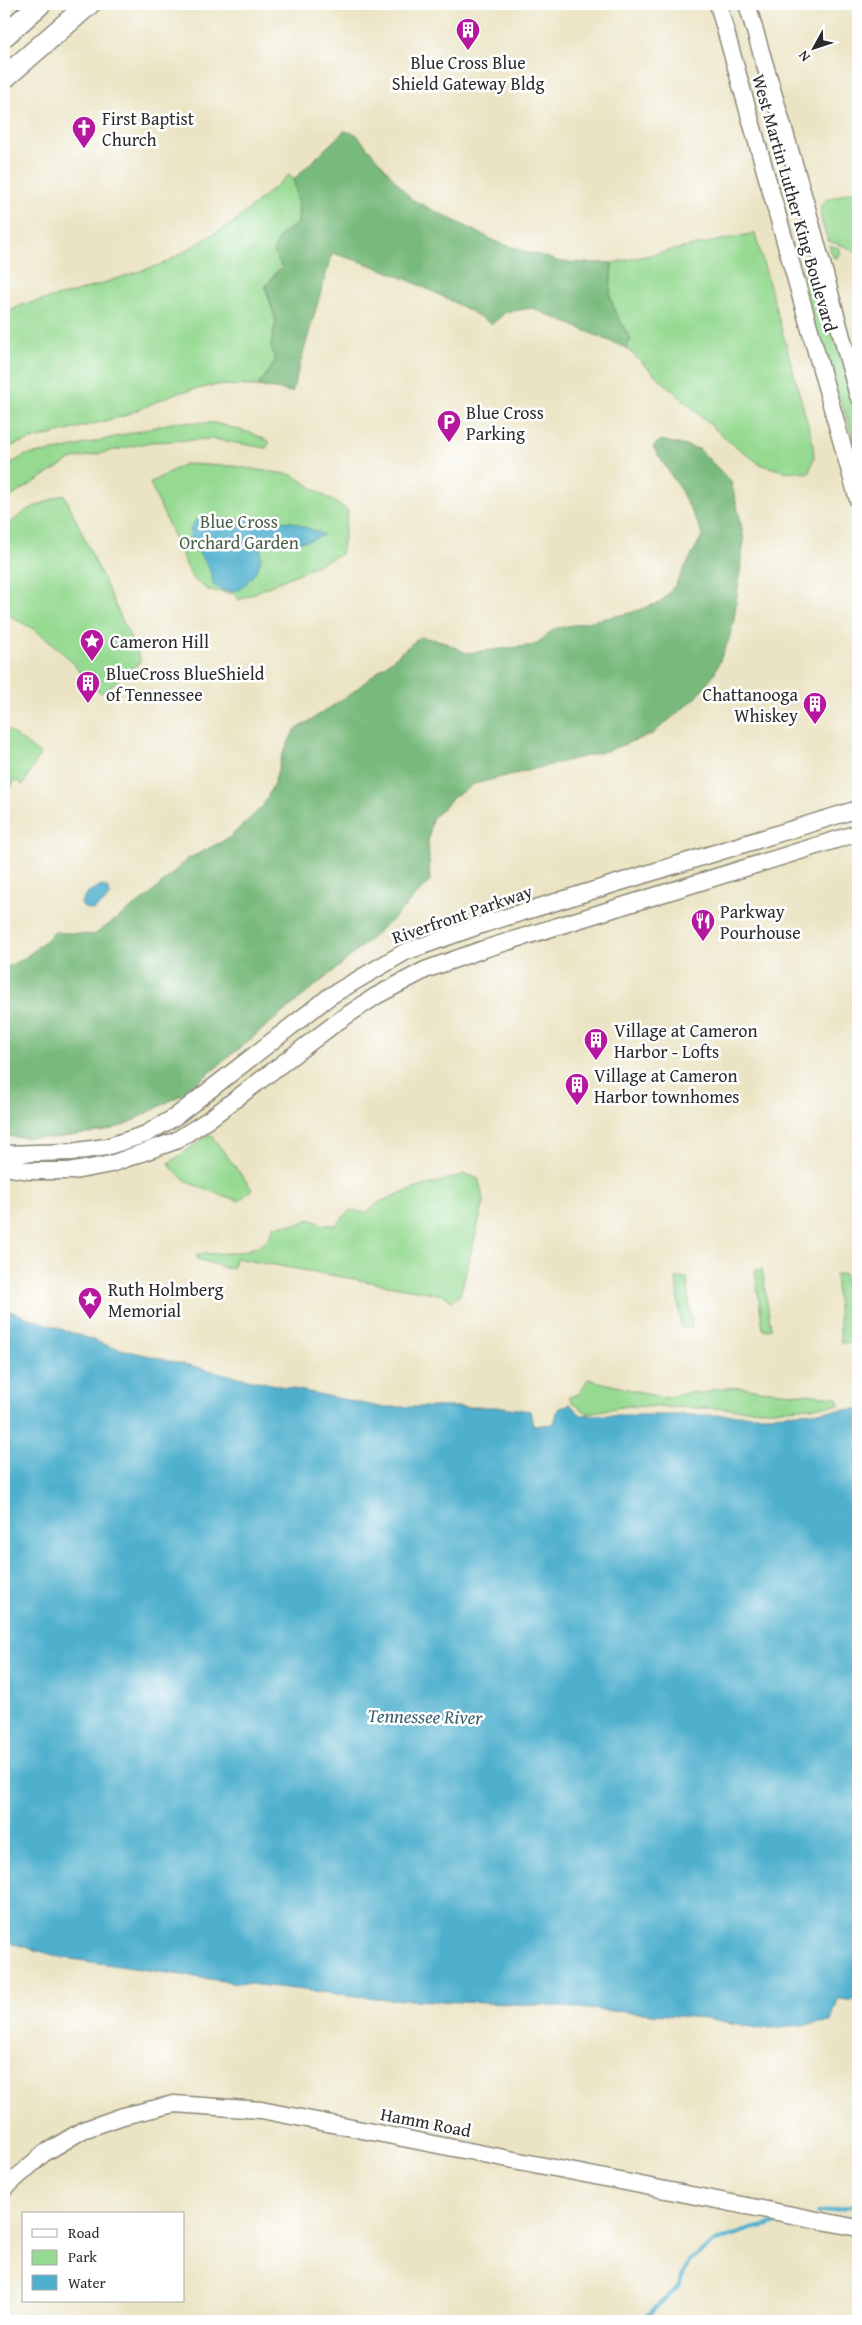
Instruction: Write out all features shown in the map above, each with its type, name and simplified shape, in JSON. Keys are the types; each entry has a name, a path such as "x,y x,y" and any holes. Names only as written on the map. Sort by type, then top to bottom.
{"highway":[{"path":"4,36 40,4"},
{"path":"4,78 89,4"}],"main road":[{"name":"West Martin Luther King Boulevard","path":"718,4 858,500"},
{"name":"West Martin Luther King Boulevard","path":"747,4 805,201 858,396"},
{"name":"Riverfront Parkway","path":"4,1154 72,1152 106,1147 146,1134 176,1117 330,996 405,952 484,924 858,809"},
{"path":"4,1168 32,1171 74,1171 111,1164 168,1144 208,1120 338,1022 376,996 425,970 481,950 858,833"},
{"name":"Hamm Road","path":"4,2189 43,2154 83,2130 123,2116 174,2104 269,2111 858,2228"}],"green space":[{"path":"344,131 356,134 411,199 499,243 561,262 612,263 610,296 615,312 631,340 626,348 532,308 506,312 492,324 454,302 394,274 332,253 292,392 258,386 275,362 271,345 276,321 266,286 282,267 273,251 282,233 299,223 299,209 294,179"},
{"path":"289,175 294,181 297,195 298,221 292,244 286,256 265,287 276,321 271,345 275,362 258,386 217,385 176,393 124,416 16,444 4,450 4,314 22,305 73,293 165,263 234,222"},
{"path":"858,189 858,254 847,247 828,241 821,209 826,200"},
{"path":"755,233 813,443 814,458 809,473 783,471 760,464 726,439 626,348 631,340 615,312 610,296 612,263"},
{"path":"829,245 841,249 837,258 833,257"},
{"path":"803,267 823,304 830,324 858,427 858,446 854,443 848,421 810,316 802,279"},
{"path":"176,422 215,423 254,434 270,442 266,448 212,439 151,442 70,460 4,501 4,467 26,455 61,450"},
{"path":"661,440 699,449 731,482 744,540 734,619 729,639 715,672 697,697 652,734 606,751 474,784 454,797 432,819 428,842 430,881 396,916 342,964 186,1092 125,1125 105,1131 55,1138 14,1137 4,1134 4,969 26,957 55,932 94,935 150,895 186,860 229,838 263,806 274,783 282,756 294,731 349,695 420,637 442,641 466,653 535,645 554,629 630,613 661,602 676,584 703,534 680,489 653,447"},
{"name":"Blue Cross Orchard Garden","path":"184,464 232,466 293,475 348,511 341,554 239,600 235,594 208,590 192,578 150,483"},
{"path":"64,494 141,661 102,693 88,682 70,660 54,645 38,632 18,621 5,611 4,608 3,595 8,558 4,554 4,528 27,510"},
{"path":"4,727 40,754 23,785 15,780 4,799"},
{"path":"210,1134 252,1189 239,1201 190,1183 175,1171 169,1163"},
{"path":"465,1174 478,1178 484,1202 460,1295 452,1301 444,1295 235,1258 233,1267 229,1269 197,1259 197,1254 233,1253 251,1249 266,1240 274,1226 298,1224 310,1219 324,1225 336,1225 349,1211 366,1212 378,1203 392,1197"},
{"path":"762,1269 771,1328 767,1330 763,1329 755,1270"},
{"path":"835,1274 845,1274 853,1343 841,1343"},
{"path":"676,1278 687,1278 692,1328 681,1328"},
{"path":"588,1379 663,1398 691,1392 705,1393 713,1389 742,1387 837,1397 839,1405 772,1410 627,1406 587,1413 572,1402 569,1397 579,1394"}],"water":[{"path":"204,516 232,520 258,519 293,522 324,535 307,541 264,544 261,550 260,563 252,577 240,589 226,591 213,584 208,567 195,546 190,533 191,527"},
{"path":"103,886 107,888 110,894 105,902 93,910 84,908 81,904 86,894"},
{"name":"Tennessee River","path":"4,1309 112,1347 238,1377 379,1407 503,1407 530,1411 533,1426 554,1424 558,1409 570,1404 581,1415 769,1415 858,1409 858,2001 838,1999 831,2022 762,2029 706,2018 535,2005 384,1999 223,1981 64,1958 4,1941"}],"waterway":[{"path":"818,2213 858,2204"},
{"path":"628,2321 650,2314 678,2287 689,2261 716,2241 751,2229 787,2221"}],"place":[{"name":"Blue Cross Blue Shield Gateway Bldg","path":"468,51"},
{"name":"First Baptist Church","path":"84,149"},
{"name":"Blue Cross Parking","path":"449,443"},
{"name":"Cameron Hill","path":"92,662"},
{"name":"BlueCross BlueShield of Tennessee","path":"88,704"},
{"name":"Chattanooga Whiskey","path":"815,725"},
{"name":"Parkway Pourhouse","path":"703,942"},
{"name":"Village at Cameron Harbor - Lofts","path":"596,1061"},
{"name":"Village at Cameron Harbor townhomes","path":"577,1106"},
{"name":"Ruth Holmberg Memorial","path":"90,1320"}]}
